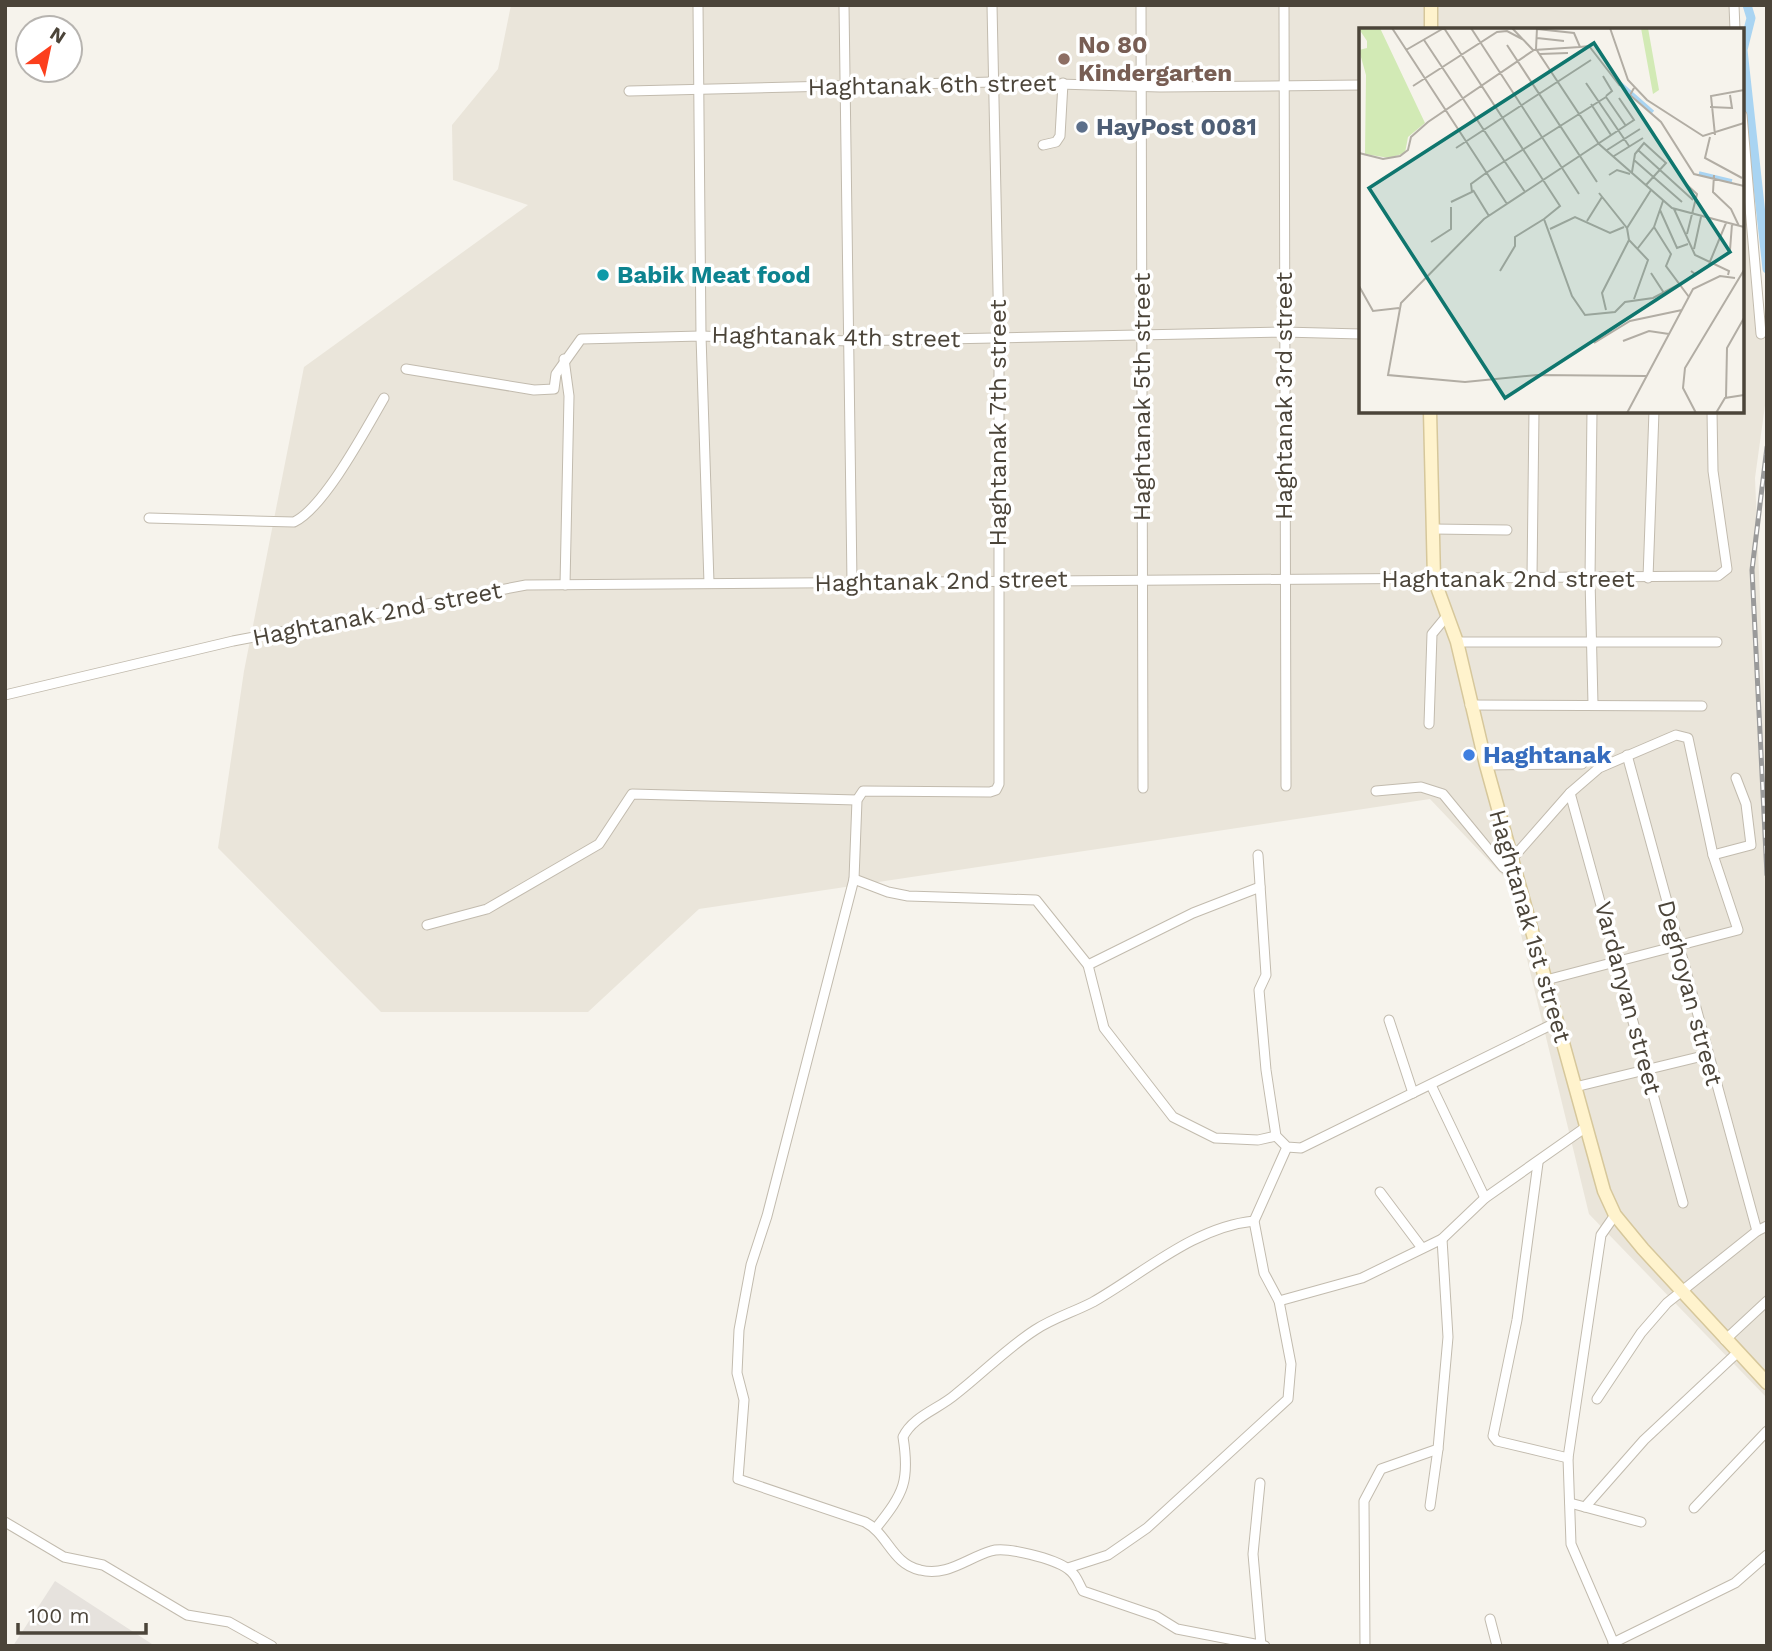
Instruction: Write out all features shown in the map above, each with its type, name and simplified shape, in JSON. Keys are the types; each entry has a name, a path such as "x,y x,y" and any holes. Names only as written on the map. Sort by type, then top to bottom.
{"main road":[{"path":"1431,5 1431,28"},
{"name":"Haghtanak 1st street","path":"1430,413 1434,579 1457,642 1470,705 1511,860 1604,1191 1615,1215 1681,1292 1767,1383"}],"street":[{"path":"698,5 701,336 709,583"},
{"path":"844,5 843,86 852,582"},
{"name":"Haghtanak 7th street","path":"860,795 996,790 999,784 999,338 992,5"},
{"name":"Haghtanak 5th street","path":"1141,5 1143,788"},
{"name":"Haghtanak 3rd street","path":"1284,5 1286,786"},
{"path":"1734,5 1735,28"},
{"name":"Haghtanak 6th street","path":"629,91 993,82 1142,84 1160,87 1359,85"},
{"path":"1042,145 1049,146 1060,136 1063,83"},
{"path":"1744,137 1762,334"},
{"name":"Haghtanak 4th street","path":"564,359 581,338 701,336 849,341 1283,332 1359,334"},
{"path":"406,369 534,390 554,389 556,374 564,359"},
{"path":"564,359 569,397 565,585"},
{"path":"149,518 294,522 307,516 339,472 384,398"},
{"path":"1532,577 1534,413"},
{"path":"1592,413 1590,579 1594,644 1593,704"},
{"path":"1648,578 1654,413"},
{"name":"Haghtanak 2nd street","path":"5,695 233,641 526,585 1718,576 1727,569 1713,471 1712,413"},
{"path":"1433,529 1507,530"},
{"path":"1429,724 1432,634 1446,617"},
{"path":"1457,642 1717,642"},
{"path":"1470,705 1702,706"},
{"path":"1511,860 1570,793 1599,768 1676,735 1688,738 1713,855 1738,930 1678,948 1546,980"},
{"name":"Deghoyan street","path":"1627,755 1757,1231"},
{"path":"1486,765 1582,764"},
{"path":"1713,855 1751,845 1746,804 1736,778"},
{"path":"1376,791 1421,787 1443,794 1503,867 1516,876"},
{"name":"Vardanyan street","path":"1570,793 1684,1203"},
{"path":"427,925 487,909 599,844 632,794 860,795 854,879 767,1216 751,1265 739,1330 737,1373 744,1400 738,1479 876,1528 897,1558 921,1571 937,1572 992,1550 1012,1551 1068,1568 1076,1576 1083,1591 1156,1616 1177,1629 1263,1645 1253,1554 1260,1483"},
{"path":"1258,855 1266,975 1259,990 1276,1136 1287,1147 1301,1148 1558,1022"},
{"path":"854,879 888,892 908,895 1035,900 1088,965 1104,1028 1173,1117 1215,1138 1258,1140 1276,1136"},
{"path":"1088,965 1193,913 1260,887"},
{"path":"1389,1020 1413,1093"},
{"path":"1575,1087 1707,1055"},
{"path":"1431,1084 1485,1198"},
{"path":"1279,1301 1350,1282 1442,1239 1485,1198 1586,1127"},
{"path":"1068,1568 1108,1555 1147,1528 1288,1399 1291,1364 1279,1301 1264,1273 1254,1221 1287,1147"},
{"path":"1538,1163 1517,1320 1493,1436 1497,1441 1568,1458"},
{"path":"1380,1192 1422,1248"},
{"path":"1615,1215 1601,1235 1568,1458 1571,1544 1614,1644 1735,1583 1767,1555"},
{"path":"876,1528 906,1484 908,1466 903,1437 915,1420 956,1395 1035,1329 1091,1303 1161,1258 1208,1233 1237,1223 1254,1221"},
{"path":"1597,1399 1641,1333 1681,1292 1757,1231 1767,1226"},
{"path":"1430,1506 1448,1337 1442,1239"},
{"path":"1725,1340 1767,1301"},
{"path":"1585,1507 1644,1440 1737,1353"},
{"path":"1694,1508 1767,1431"},
{"path":"1364,1646 1364,1501 1381,1469 1438,1449"},
{"path":"1570,1503 1641,1522"},
{"path":"5,1522 64,1557 110,1568 180,1612 229,1622 272,1646"},
{"path":"1490,1619 1496,1646"}],"shaded area":[{"name":"Haghtanak","path":"511,5 1737,5 1741,28 1359,28 1359,413 1744,413 1744,66 1767,347 1767,391 1755,478 1767,764 1767,1398 1589,1214 1508,881 1430,799 699,909 588,1012 381,1012 218,848 244,671 304,367 528,205 453,180 452,125 498,69"},
{"path":"55,1581 155,1646 13,1646"}],"waterway":[{"path":"1744,46 1751,18 1747,5"},
{"path":"1744,59 1767,269"}],"railway":[{"path":"1767,447 1752,570 1767,875"}],"place":[{"name":"No 80 Kindergarten","path":"1064,59"},
{"name":"HayPost 0081","path":"1082,127"},
{"name":"Babik Meat food","path":"603,275"},
{"name":"Haghtanak","path":"1469,755"}]}
